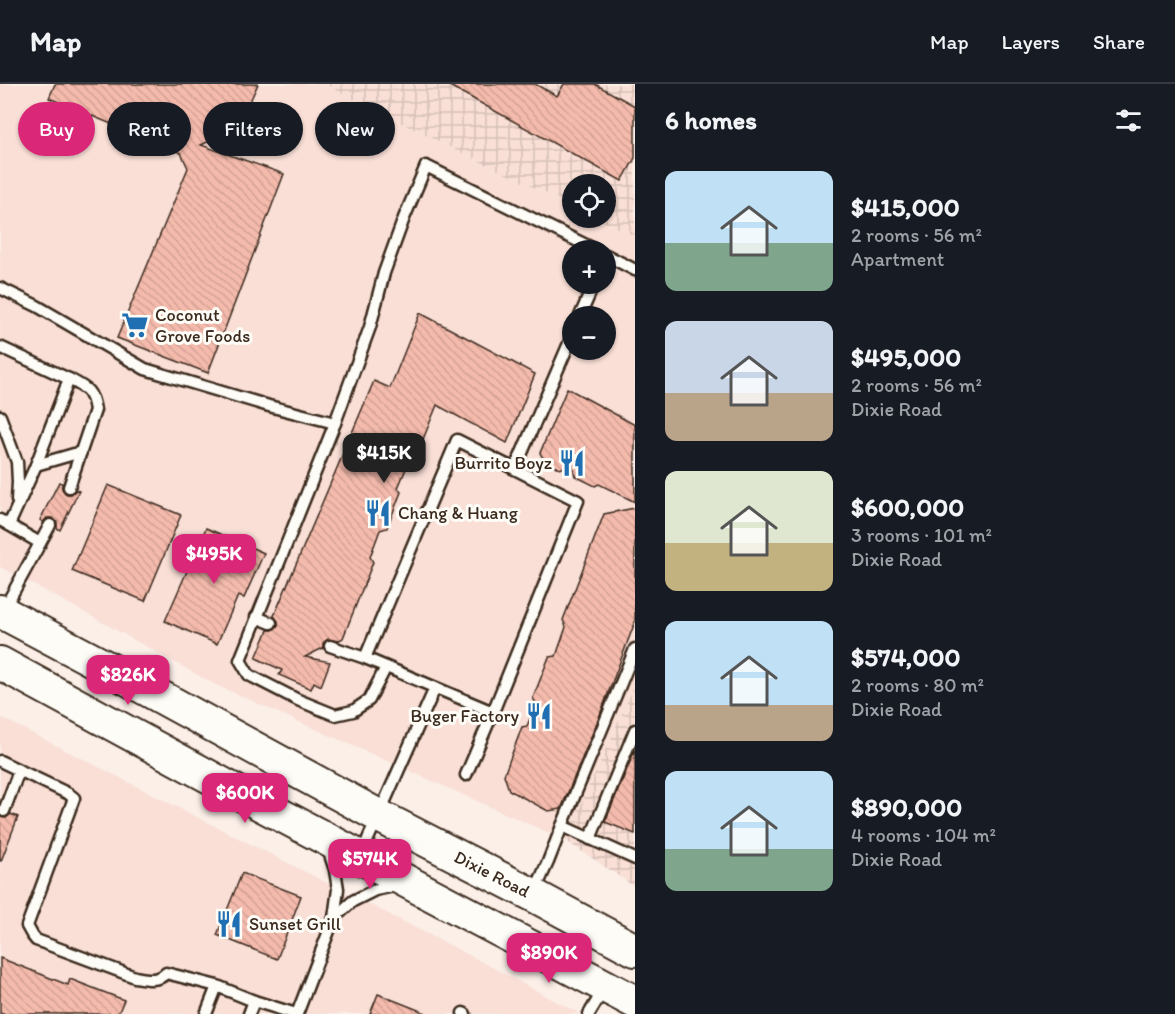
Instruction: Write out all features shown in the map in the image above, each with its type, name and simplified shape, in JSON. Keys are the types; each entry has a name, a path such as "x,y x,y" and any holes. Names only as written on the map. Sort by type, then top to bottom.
{"main road":[{"name":"Dixie Road","path":"1,611 379,816 635,950"},
{"path":"0,663 95,716 635,1002"},
{"path":"95,716 117,673"},
{"path":"515,938 533,895"}],"lane":[{"path":"386,667 369,700 353,711 335,715 298,700 249,675 240,660 335,423 370,327 384,273 426,166 576,240"},
{"path":"616,261 635,270"},
{"path":"0,288 37,306 146,369 335,423"},
{"path":"0,347 83,386 93,399 95,410 69,487"},
{"path":"515,469 562,360"},
{"path":"40,543 4,523 16,507 36,465 69,379"},
{"path":"0,416 17,462 16,507"},
{"path":"365,658 457,440 578,501 466,775"},
{"path":"36,465 81,452"},
{"path":"1,611 50,525"},
{"path":"256,618 271,623"},
{"path":"330,646 365,658 493,712"},
{"path":"533,895 635,649"},
{"path":"360,857 435,688"},
{"path":"590,839 635,730"},
{"path":"0,761 74,798 27,926 32,935 36,940 135,977 150,980 166,974 217,986 254,1001 297,1014 334,918 338,889 335,870 324,837"},
{"path":"4,811 19,771"},
{"path":"562,826 635,859"},
{"path":"334,918 353,901 375,890 410,882"},
{"path":"206,1014 217,986"},
{"path":"589,1014 606,987"},
{"path":"249,1014 254,1001"}],"shaded area":[{"path":"0,84 324,84 360,102 315,102 315,156 395,156 395,120 562,201 562,228 616,227 635,236 635,684 565,840 214,684 0,567"},
{"path":"324,84 635,84 635,236 616,227 616,174 562,174 562,201 395,120 395,102 360,102"},
{"path":"635,684 635,887 565,840"},
{"path":"0,717 467,954 580,1014 0,1014"}],"building":[{"path":"55,84 258,84 250,102 203,102 203,144 201,145 203,146 203,156 232,156 284,174 208,373 117,338 188,168 182,156 191,156 191,102 107,102 107,122 95,117 95,102 59,102 49,98"},
{"path":"446,84 535,84 557,96 564,84 595,84 635,106 635,158 622,181 616,178 616,174 609,174"},
{"path":"420,313 535,374 507,443 437,405 415,459 410,459 398,488 401,492 387,528 380,530 370,557 373,562 343,638 338,641 328,639 323,643 323,648 305,657 330,662 321,686 314,682 311,689 279,675 282,670 256,658 268,630 273,630 278,626 278,621 274,616 374,381 390,388"},
{"path":"567,388 635,425 635,502 599,484 595,486 575,476 572,464 560,469 544,460 540,453"},
{"path":"59,482 62,483 62,489 66,494 79,491 60,530 53,518 47,518 43,522 40,520"},
{"path":"108,485 181,515 145,601 72,571"},
{"path":"635,508 635,622 561,809 548,811 509,790 504,775 522,727 527,726 536,704 533,698 549,657 556,656 566,627 563,620 604,514"},
{"path":"206,528 264,553 244,598 238,596 217,644 165,621"},
{"path":"635,750 635,834 605,822"},
{"path":"11,814 18,817 0,861 0,817 6,818"},
{"path":"242,873 301,896 277,959 217,935"},
{"path":"0,958 68,985 70,979 124,1000 118,1014 0,1014"},
{"path":"378,994 426,1013 426,1014 370,1014"}],"place":[{"name":"Coconut Grove Foods","path":"135,325"},
{"name":"Burrito Boyz","path":"572,463"},
{"name":"Chang & Huang","path":"378,513"},
{"name":"Buger Factory","path":"539,716"},
{"name":"Sunset Grill","path":"229,924"}]}
